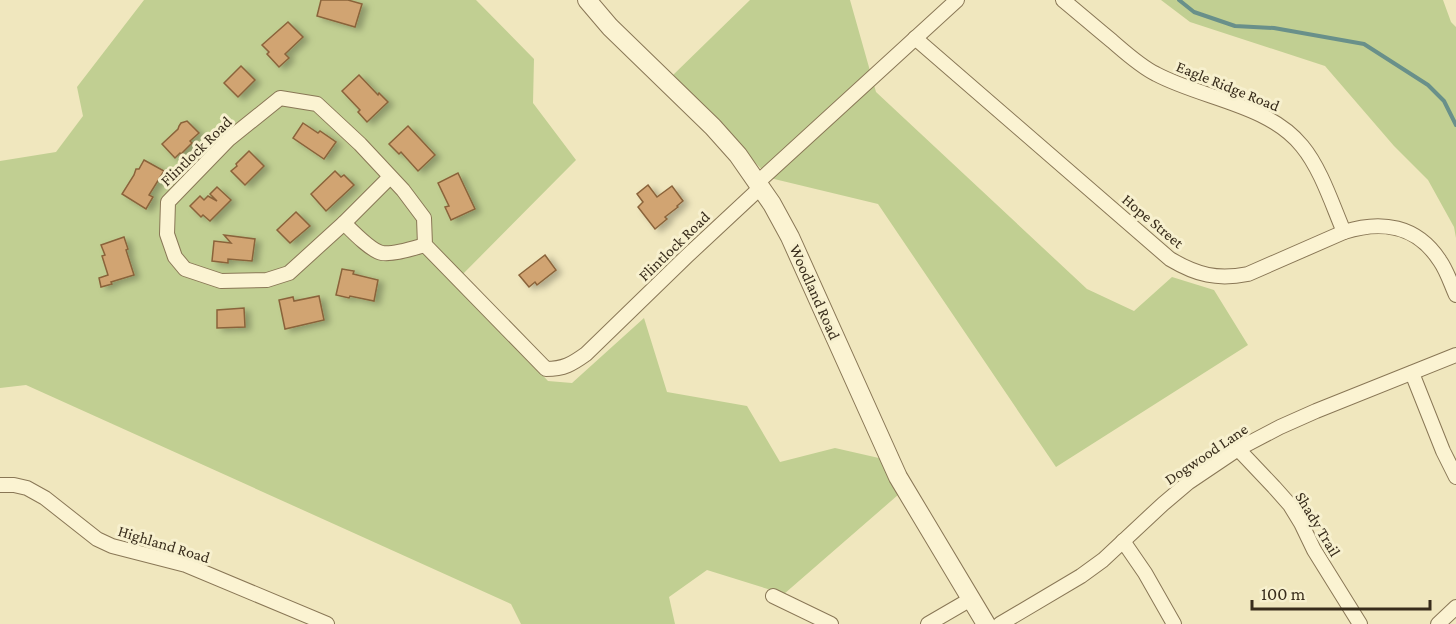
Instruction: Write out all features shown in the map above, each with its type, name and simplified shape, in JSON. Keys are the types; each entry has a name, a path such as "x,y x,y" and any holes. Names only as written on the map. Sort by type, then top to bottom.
{"street":[{"path":"759,185 957,0"},
{"name":"Eagle Ridge Road","path":"1063,0 1134,60 1154,73 1176,84 1261,114 1289,132 1312,160 1344,232"},
{"name":"Woodland Road","path":"589,1 610,27 713,127 738,155 759,185 790,237 898,477 987,624"},
{"name":"Hope Street","path":"915,38 1170,259 1186,268 1217,277 1235,277 1248,274 1344,232 1375,225 1390,226 1406,231 1431,248 1440,260 1456,295"},
{"name":"Flintlock Road","path":"390,177 289,273 267,280 221,281 185,269 176,257 167,234 168,202 229,139 280,98 317,104 360,144 403,190 424,218 425,245 546,369 558,369 570,366 586,354 759,185"},
{"path":"344,223 364,242 381,253 425,245"},
{"name":"Dogwood Lane","path":"1000,624 1081,576 1103,560 1189,482 1238,449 1280,427 1456,355"},
{"path":"1412,373 1443,452 1456,477"},
{"name":"Shady Trail","path":"1238,449 1290,505 1314,550 1360,624"},
{"name":"Highland Road","path":"0,484 14,484 27,488 45,498 97,538 112,546 186,565 327,624"},
{"path":"1123,541 1145,573 1174,624"},
{"path":"773,596 831,624"},
{"path":"928,624 971,599"},
{"path":"1438,624 1456,607"}],"green space":[{"path":"144,0 476,0 534,59 533,103 576,160 455,282 548,381 572,383 644,318 667,392 747,406 780,462 835,448 892,461 906,488 784,594 707,570 669,597 675,624 521,624 511,604 26,385 0,388 0,161 56,152 83,116 77,87"},
{"path":"750,0 850,0 876,92 1087,289 1134,311 1172,277 1214,290 1248,345 1056,467 878,204 770,178 672,76"},
{"path":"1161,0 1443,0 1451,22 1456,27 1456,238 1454,227 1428,180 1394,146 1325,66 1190,22"}],"building":[{"path":"321,0 348,0 362,4 355,27 317,16"},
{"path":"288,22 303,37 285,54 289,58 279,67 262,45"},
{"path":"241,66 255,80 238,97 224,83"},
{"path":"359,75 388,102 367,122 358,112 360,110 342,91"},
{"path":"187,121 199,133 190,141 192,143 175,158 162,144 178,129 181,123"},
{"path":"303,123 336,142 324,159 293,138"},
{"path":"408,126 435,155 418,171 401,152 399,154 389,144"},
{"path":"249,151 264,166 245,185 231,171"},
{"path":"144,160 164,171 149,195 153,197 146,209 122,194 136,169 139,169"},
{"path":"335,171 341,177 344,175 354,185 326,211 311,194"},
{"path":"458,173 475,209 451,220 445,207 449,206 438,183"},
{"path":"648,185 657,197 672,186 683,201 655,229 638,207 643,202 637,194"},
{"path":"217,187 231,200 210,221 203,215 201,217 190,206 200,196 204,200 208,196 217,201 210,194"},
{"path":"296,212 310,226 290,243 277,230"},
{"path":"224,235 255,239 252,261 228,259 228,263 212,261 214,241 231,243"},
{"path":"124,237 134,275 101,287 99,278 108,275 101,245"},
{"path":"545,255 556,270 537,285 535,282 529,287 519,275"},
{"path":"342,269 378,280 374,301 336,295"},
{"path":"319,296 324,320 285,329 279,300 293,297 294,301"},
{"path":"244,308 245,327 217,328 217,310"}],"waterway":[{"path":"1179,0 1194,12 1235,26 1274,28 1364,44 1428,85 1444,101 1456,125"}]}
